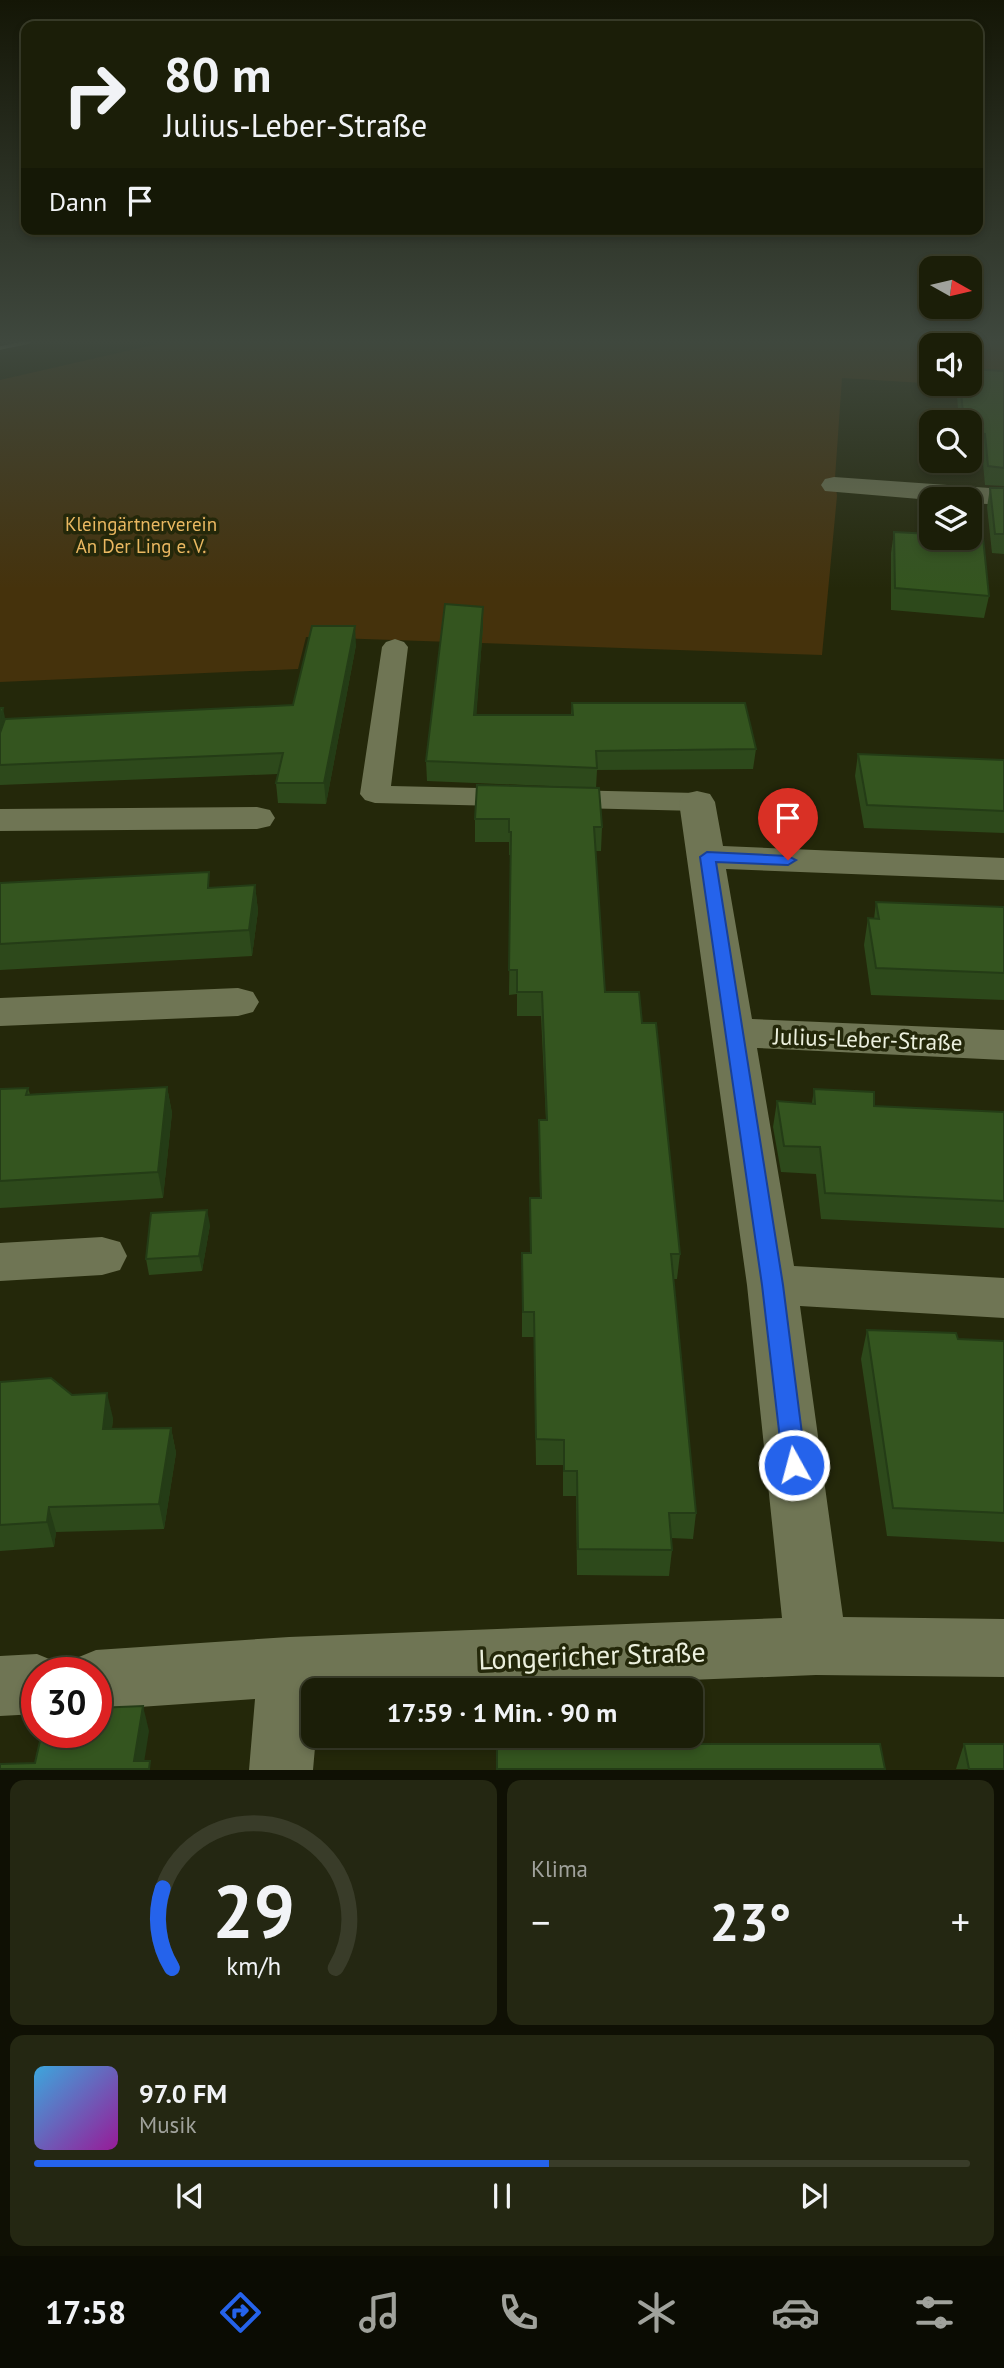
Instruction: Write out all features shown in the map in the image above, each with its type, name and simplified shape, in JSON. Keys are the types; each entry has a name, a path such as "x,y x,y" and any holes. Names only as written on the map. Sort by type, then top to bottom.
{"street":[{"path":"834,485 1004,497"},
{"path":"697,802 772,1285 816,1646"},
{"path":"0,820 257,818"},
{"path":"707,857 1004,869"},
{"path":"0,1012 238,1002"},
{"name":"Julius-Leber-Straße","path":"733,1033 1004,1045"},
{"path":"0,1262 102,1256"},
{"path":"772,1285 1004,1298"},
{"name":"Longericher Straße","path":"112,1679 289,1667 816,1646 1004,1648"},
{"path":"281,1769 289,1667"},
{"path":"0,1686 21,1685"}],"lane":[{"path":"395,647 375,794 697,802"}],"green space":[{"name":"Kleingärtnerverein An Der Ling e. V.","path":"0,425 839,425 835,478 837,496 822,655 306,637 298,669 0,682"}],"building":[{"path":"982,425 1004,425 1004,468 988,466 985,434 982,434"},
{"path":"990,488 1004,488 1004,534 995,534"},
{"path":"894,532 919,533 919,550 982,550 983,538 989,596 895,588"},
{"path":"445,604 483,607 474,715 573,715 572,703 745,703 756,749 596,751 597,768 426,761"},
{"path":"312,626 355,626 324,783 276,783 283,753 0,765 0,733 5,719 293,705"},
{"path":"858,754 1004,760 1004,811 867,805"},
{"path":"477,785 599,788 602,827 594,827 605,992 639,992 642,1023 656,1023 680,1254 671,1254 696,1513 669,1513 672,1550 578,1549 577,1471 564,1471 564,1440 536,1439 534,1312 523,1312 522,1253 531,1253 530,1198 541,1198 539,1120 547,1120 542,992 517,992 517,970 509,970 509,819 475,819"},
{"path":"209,872 208,888 255,885 249,930 0,944 0,883"},
{"path":"876,902 1004,907 1004,973 876,968 868,918 879,919"},
{"path":"167,1087 158,1172 0,1181 0,1089 28,1088 26,1095"},
{"path":"814,1089 874,1092 874,1106 1004,1112 1004,1201 825,1193 820,1147 784,1146 777,1101 815,1104"},
{"path":"207,1210 199,1256 146,1259 151,1213"},
{"path":"867,1330 956,1333 958,1339 1004,1341 1004,1513 893,1508"},
{"path":"51,1378 72,1395 107,1393 103,1429 171,1428 159,1504 49,1507 47,1522 0,1525 0,1382"},
{"path":"143,1706 134,1761 150,1761 149,1769 0,1769 0,1764 35,1763 38,1748 112,1748 112,1707"},
{"path":"703,1744 880,1744 885,1769 497,1769 497,1748 703,1748"},
{"path":"964,1744 1004,1744 1004,1769 969,1769"}],"route":[{"path":"788,860 707,857 772,1285 794,1465"}]}
